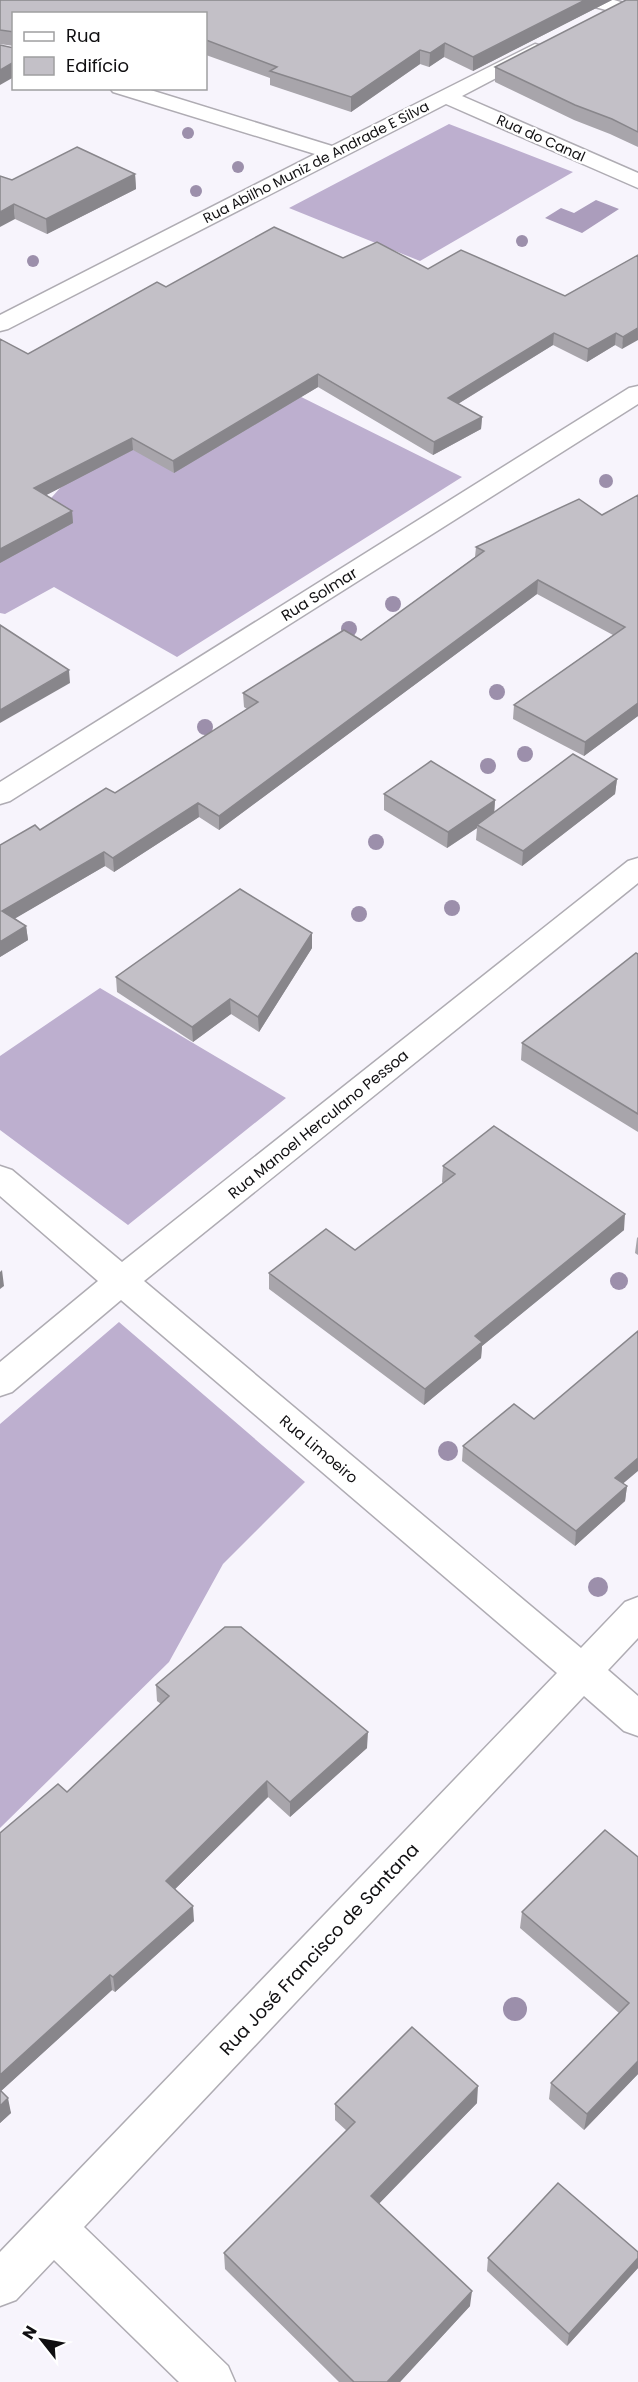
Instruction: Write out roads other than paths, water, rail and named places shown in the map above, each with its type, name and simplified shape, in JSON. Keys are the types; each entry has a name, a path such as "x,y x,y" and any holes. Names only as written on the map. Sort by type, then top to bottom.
{"street":[{"path":"591,0 625,4"},
{"path":"586,23 625,4"},
{"name":"Rua Abilho Muniz de Andrade E Silva","path":"6,316 556,39"},
{"path":"127,90 333,153"},
{"name":"Rua do Canal","path":"445,96 638,180"},
{"name":"Rua Solmar","path":"0,795 638,393"},
{"name":"Rua Manoel Herculano Pessoa","path":"0,1382 121,1281 638,868"},
{"name":"Rua Limoeiro","path":"0,1178 638,1719"},
{"name":"Rua José Francisco de Santana","path":"0,2284 638,1613"},
{"path":"54,2229 212,2382"}]}
